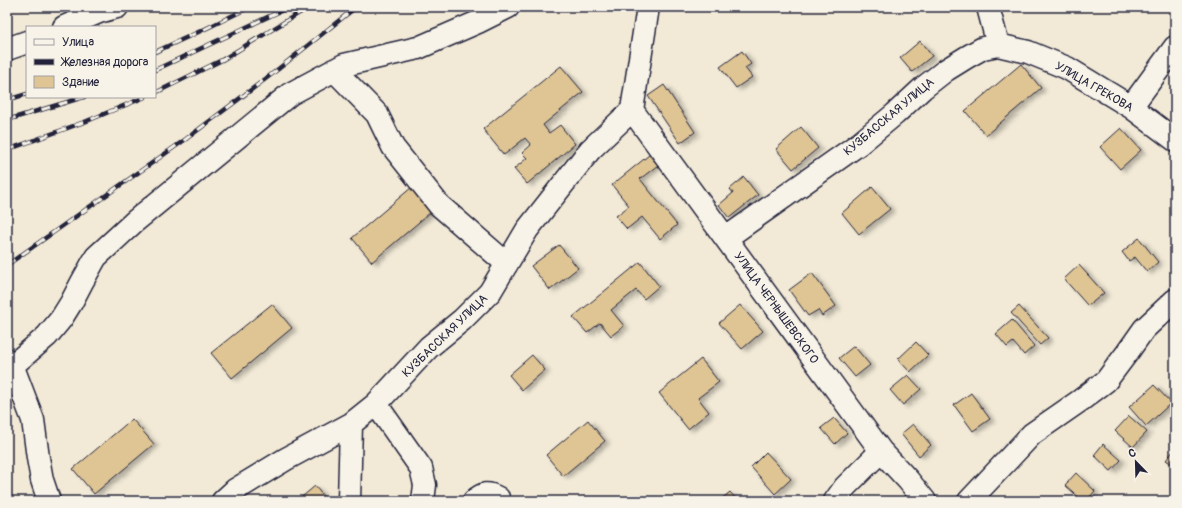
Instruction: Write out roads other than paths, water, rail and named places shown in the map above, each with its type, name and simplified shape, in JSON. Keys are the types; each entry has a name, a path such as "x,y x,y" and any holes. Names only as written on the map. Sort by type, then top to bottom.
{"street":[{"path":"66,26 99,12 117,7"},
{"path":"49,501 42,480 33,420 14,370 9,363 48,336 64,314 96,257 134,222 290,94 344,65 418,48 478,22 508,7"},
{"path":"632,110 648,7"},
{"path":"988,7 998,45"},
{"path":"7,49 26,42"},
{"name":"КУЗБАССКАЯ УЛИЦА","path":"726,238 859,144 946,70 983,48 998,45"},
{"name":"УЛИЦА ГРЕКОВА","path":"998,45 1028,52 1067,68 1131,107 1175,140"},
{"path":"1131,107 1175,48"},
{"path":"334,70 377,114 393,147 439,205 507,264"},
{"name":"УЛИЦА ЧЕРНЫШЕВСКОГО","path":"632,110 881,451 925,501"},
{"name":"КУЗБАССКАЯ УЛИЦА","path":"222,501 235,490 286,459 351,424 376,404 429,348 462,320 490,292 527,230 590,150 632,110"},
{"path":"969,501 1032,434 1106,381 1127,354 1144,328 1175,300"},
{"path":"376,404 421,468 425,485 423,501"},
{"path":"349,501 351,424"},
{"path":"836,501 845,487 881,451"},
{"path":"474,501 480,496 490,494 498,498 498,501"}],"railway":[{"path":"156,52 250,7"},
{"path":"156,70 289,7"},
{"path":"156,93 222,60 309,7"},
{"path":"7,265 186,139 272,74 356,7"},
{"path":"7,100 26,94"},
{"path":"7,120 81,98"},
{"path":"7,150 87,121 143,98"}]}
